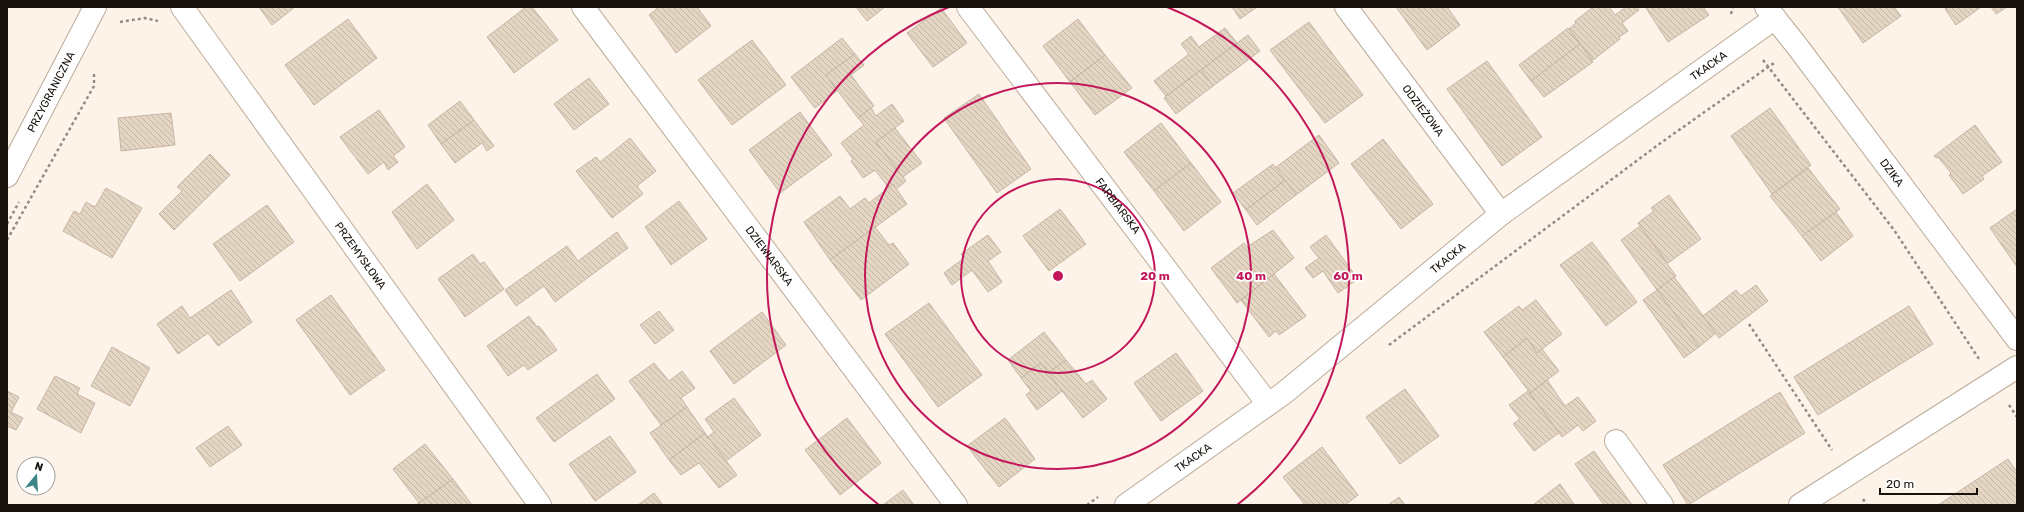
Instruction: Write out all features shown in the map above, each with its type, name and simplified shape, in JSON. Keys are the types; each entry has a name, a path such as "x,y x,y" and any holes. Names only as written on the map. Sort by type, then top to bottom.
{"street":[{"name":"PRZYGRANICZNA","path":"7,176 95,7"},
{"name":"PRZEMYSŁOWA","path":"182,7 540,505"},
{"name":"DZIEWIARSKA","path":"583,7 956,505"},
{"name":"FARBIARSKA","path":"968,7 1268,404"},
{"name":"ODZIEŻOWA","path":"1346,7 1501,214"},
{"name":"TKACKA","path":"1126,505 1268,404 1501,214 1770,13"},
{"name":"DZIKA","path":"1770,13 1797,46 2017,339"},
{"path":"1800,505 2017,367"},
{"path":"1616,441 1662,505"}],"path":[{"path":"115,25 134,18 145,18 161,23"},
{"path":"1383,350 1662,142 1797,46"},
{"path":"7,240 94,86 94,66"},
{"path":"1769,66 1894,230 2017,417"},
{"path":"1749,324 1834,454"},
{"path":"1859,492 1867,505"},
{"path":"1087,505 1099,496"}],"building":[{"path":"259,7 295,7 272,25"},
{"path":"526,7 532,7 558,40 514,73 487,37"},
{"path":"659,7 697,7 711,26 676,53 649,15"},
{"path":"856,7 885,7 867,21"},
{"path":"1232,7 1257,7 1240,19"},
{"path":"1396,7 1447,7 1460,25 1427,50"},
{"path":"1593,7 1609,7 1615,15 1626,7 1637,7 1639,10 1622,23 1628,31 1593,60 1569,29 1576,23 1575,21"},
{"path":"1703,7 1709,15 1668,42 1646,8"},
{"path":"1838,7 1894,7 1901,16 1863,43"},
{"path":"1947,7 1981,7 1956,25 1945,9"},
{"path":"1991,7 2007,7 1996,14"},
{"path":"941,8 967,43 933,67 907,33"},
{"path":"348,19 377,58 314,105 285,65"},
{"path":"1078,19 1105,55 1070,82 1043,46"},
{"path":"1309,22 1363,95 1325,123 1270,50"},
{"path":"1225,28 1237,43 1166,96 1154,81 1189,54 1181,44 1191,36 1199,47"},
{"path":"1568,28 1580,44 1531,81 1519,65"},
{"path":"1248,35 1260,51 1213,86 1201,70"},
{"path":"842,38 855,54 826,75 837,91 815,108 791,77"},
{"path":"752,40 786,85 732,125 698,80"},
{"path":"1580,44 1593,62 1544,97 1531,81"},
{"path":"855,54 864,65 851,75 874,106 858,118 826,75"},
{"path":"1105,55 1132,88 1095,115 1070,82"},
{"path":"1487,61 1542,137 1502,166 1447,89"},
{"path":"1201,70 1213,86 1176,114 1164,98"},
{"path":"589,78 609,104 574,130 554,104"},
{"path":"979,94 1031,169 997,193 944,118"},
{"path":"460,101 474,120 441,144 428,125"},
{"path":"892,104 904,121 876,142 906,181 896,189 893,184 889,188 875,170 863,178 851,161 853,159 841,143 864,125 858,118 871,108 876,116"},
{"path":"1770,108 1811,165 1772,194 1731,136"},
{"path":"379,110 405,147 393,156 398,162 388,170 384,162 368,174 340,137"},
{"path":"800,112 832,155 780,193 749,150"},
{"path":"171,113 175,145 121,151 118,118"},
{"path":"474,120 494,146 487,151 482,143 455,163 441,144"},
{"path":"1161,123 1191,163 1154,191 1124,152"},
{"path":"1975,125 2002,162 1982,176 1984,179 1963,194 1949,175 1951,173 1938,157 1936,158 1934,156"},
{"path":"895,128 922,163 903,177 876,142"},
{"path":"1319,135 1339,163 1296,195 1275,168"},
{"path":"630,138 656,171 637,186 643,194 612,218 576,171 596,157 600,162"},
{"path":"1383,139 1433,204 1401,229 1351,164"},
{"path":"210,154 230,175 174,230 159,214 182,191 177,187"},
{"path":"1191,163 1221,202 1184,231 1154,191"},
{"path":"1273,164 1285,180 1246,210 1233,193"},
{"path":"1808,168 1840,209 1802,236 1770,196"},
{"path":"1285,180 1296,195 1257,225 1246,210"},
{"path":"427,184 454,220 417,249 392,212"},
{"path":"893,184 907,204 830,260 804,222 840,196 850,209 865,198 869,203"},
{"path":"106,188 142,208 112,258 63,231 74,211 80,214 86,202 95,207"},
{"path":"1669,195 1701,239 1668,263 1638,223 1654,211 1651,208"},
{"path":"679,201 707,239 671,265 645,227"},
{"path":"267,205 294,242 240,281 213,244"},
{"path":"1060,209 1086,244 1049,271 1023,236"},
{"path":"2017,209 2017,267 1990,228"},
{"path":"1836,212 1853,236 1821,261 1802,236"},
{"path":"1640,226 1676,276 1657,290 1621,240"},
{"path":"875,227 889,245 893,243 909,264 861,300 830,260"},
{"path":"1273,230 1294,258 1237,303 1211,268 1244,243 1247,247"},
{"path":"617,232 628,248 555,302 544,286 516,306 505,290 567,246 578,261"},
{"path":"988,235 1001,252 988,261 1002,282 988,292 972,270 952,285 944,273 964,258 961,254"},
{"path":"1326,235 1358,279 1338,293 1323,271 1313,278 1305,268 1319,258 1310,247"},
{"path":"1592,242 1637,302 1606,326 1560,265"},
{"path":"473,254 480,264 484,262 504,289 465,317 438,279"},
{"path":"1274,274 1306,316 1279,335 1276,331 1269,337 1241,300"},
{"path":"1674,277 1716,333 1699,347 1657,290"},
{"path":"1756,285 1768,301 1719,338 1703,316 1736,290 1741,296"},
{"path":"231,290 252,322 218,346 208,333 178,354 157,324 182,306 190,318"},
{"path":"1657,290 1699,347 1684,358 1643,300"},
{"path":"331,295 385,370 350,395 296,320"},
{"path":"1536,300 1562,334 1537,353 1527,338 1503,357 1484,332 1519,306 1522,310"},
{"path":"929,303 982,375 938,407 885,334"},
{"path":"1909,306 1933,344 1818,415 1794,377"},
{"path":"659,311 674,330 655,344 640,325"},
{"path":"762,312 786,345 734,384 710,351"},
{"path":"529,316 537,327 539,326 557,350 528,370 524,365 508,376 487,346"},
{"path":"1044,332 1066,360 1048,373 1041,363 1021,378 1008,360"},
{"path":"1527,338 1537,353 1542,349 1559,371 1530,393 1503,357"},
{"path":"112,347 150,368 130,406 91,386"},
{"path":"1176,353 1203,391 1161,421 1134,383"},
{"path":"1066,360 1086,384 1092,380 1107,399 1083,418 1048,373"},
{"path":"654,363 669,381 682,371 695,388 681,398 687,407 661,425 629,381"},
{"path":"1041,363 1062,391 1037,410 1026,395 1031,391 1021,378"},
{"path":"597,374 615,399 554,442 536,418"},
{"path":"55,376 80,388 77,394 95,403 81,433 37,409"},
{"path":"1547,380 1565,406 1578,397 1596,421 1583,431 1578,425 1562,437 1530,393"},
{"path":"1405,389 1439,436 1400,464 1366,417"},
{"path":"7,391 19,397 11,412 23,418 16,430 7,426"},
{"path":"1528,391 1559,433 1534,451 1513,424 1520,419 1509,405"},
{"path":"1780,392 1805,433 1688,505 1663,465"},
{"path":"734,398 761,435 726,461 708,437 714,432 705,419"},
{"path":"687,407 705,433 669,460 650,433"},
{"path":"847,418 881,463 840,495 805,450"},
{"path":"1005,418 1035,459 999,487 967,446"},
{"path":"228,426 242,445 210,467 196,448"},
{"path":"705,433 737,475 719,488 699,463 681,475 669,460"},
{"path":"610,436 636,472 595,501 569,464"},
{"path":"425,444 453,479 419,503 393,469"},
{"path":"1322,447 1358,495 1345,505 1305,505 1283,477"},
{"path":"1594,451 1632,505 1604,505 1575,464"},
{"path":"2008,459 2017,472 2017,505 1938,505"},
{"path":"453,479 472,505 416,505 419,503"},
{"path":"1560,484 1574,504 1533,505"},
{"path":"903,490 914,505 883,505"},
{"path":"654,493 663,505 638,505"},
{"path":"1399,497 1405,505 1388,505"}]}
